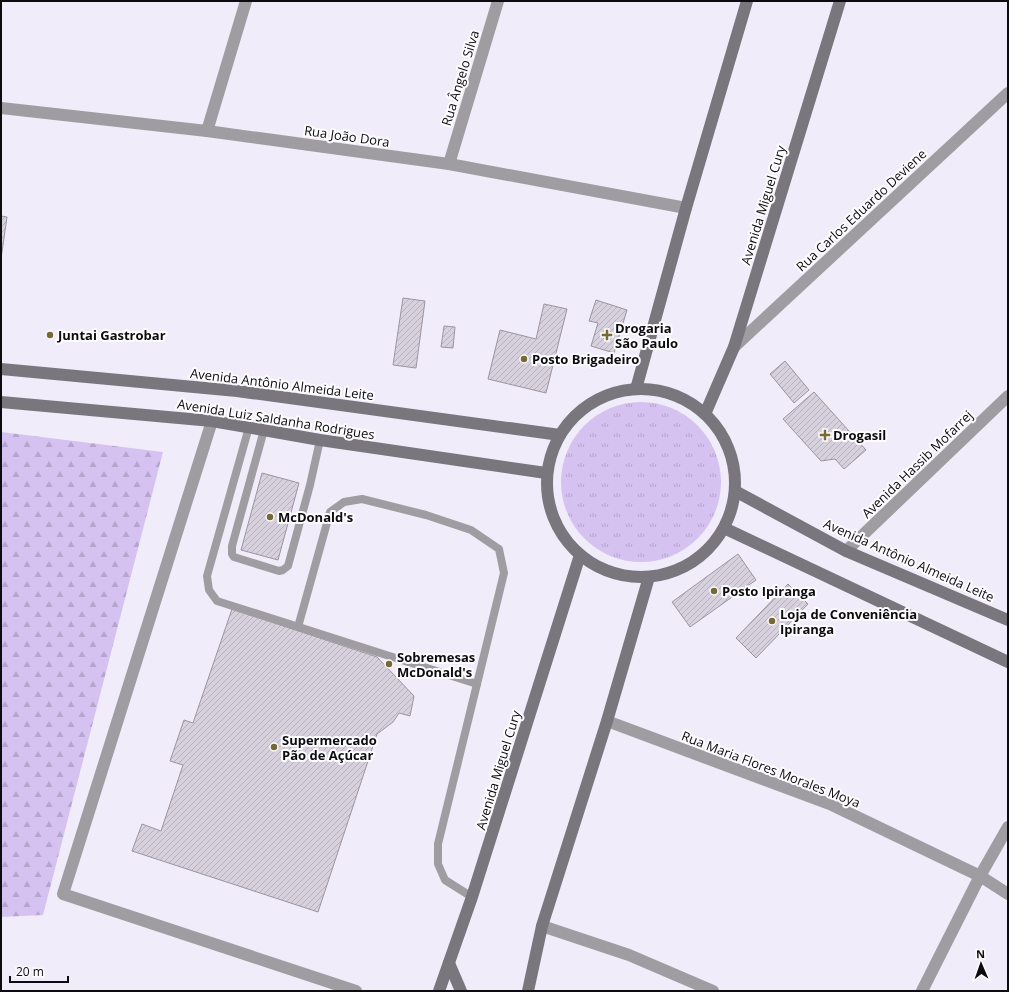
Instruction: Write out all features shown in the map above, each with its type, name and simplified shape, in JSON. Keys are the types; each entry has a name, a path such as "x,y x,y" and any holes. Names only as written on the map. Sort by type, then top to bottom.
{"main road":[{"path":"636,389 686,208 747,1"},
{"name":"Avenida Miguel Cury","path":"705,414 734,348 840,1"},
{"name":"Avenida Antônio Almeida Leite","path":"1,369 238,391 560,434"},
{"path":"636,389 661,391 685,399 705,414 723,436 733,463 735,491 731,510 724,528 705,553 679,570 649,577 624,576 600,568 580,555 561,534 549,508 546,473 550,457 560,434 580,411 606,396 636,389"},
{"name":"Avenida Luiz Saldanha Rodrigues","path":"1,402 212,421 320,440 546,473"},
{"name":"Avenida Antônio Almeida Leite","path":"735,491 846,551 1008,620"},
{"path":"724,528 1008,662"},
{"name":"Avenida Miguel Cury","path":"439,991 472,897 580,555"},
{"path":"528,991 542,926 607,721 649,577"},
{"path":"449,963 461,991"}],"street":[{"path":"207,131 246,1"},
{"name":"Rua Ângelo Silva","path":"448,164 498,1"},
{"name":"Rua Carlos Eduardo Deviene","path":"734,348 1008,93"},
{"name":"Rua João Dora","path":"1,108 207,131 448,164 686,208"},
{"name":"Avenida Hassib Mofarrej","path":"846,551 1008,396"},
{"path":"212,421 63,894 356,991"},
{"name":"Rua Maria Flores Morales Moya","path":"607,721 832,804 980,876 1008,894"},
{"path":"922,991 980,876 1008,827"},
{"path":"542,926 629,955 713,991"}],"lane":[{"path":"249,428 207,576 209,590 217,601 477,684"},
{"path":"264,430 232,546 232,554 234,557 279,571 288,566 310,486 320,440"},
{"path":"298,627 330,512 344,502 362,499 426,515 471,530 499,549 504,573 438,844 438,864 444,880 472,897"}],"green space":[{"path":"649,402 664,405 679,411 698,425 708,437 715,451 720,466 720,498 715,513 708,527 698,539 686,549 664,559 649,562 633,562 618,559 596,549 584,539 574,527 562,498 561,474 564,459 574,437 584,425 596,415 625,403"},
{"path":"1,432 163,452 43,915 1,917"}],"building":[{"path":"1,216 7,217 1,259"},
{"path":"403,298 425,301 416,368 393,365"},
{"name":"Drogaria São Paulo","path":"596,300 627,310 614,353 591,346 598,323 589,321"},
{"name":"Posto Brigadeiro","path":"544,304 567,309 546,393 488,379 500,330 536,339"},
{"path":"444,326 455,327 453,348 441,347"},
{"path":"785,361 809,390 794,403 770,374"},
{"name":"Drogasil","path":"814,392 866,450 844,469 835,459 821,461 783,419"},
{"name":"McDonald's","path":"262,473 299,483 278,560 241,550"},
{"name":"Posto Ipiranga","path":"738,554 756,580 690,627 672,602"},
{"name":"Loja de Conveniência Ipiranga","path":"788,584 808,604 756,658 736,638"},
{"name":"Supermercado Pão de Açúcar","path":"232,609 377,657 414,696 410,716 399,713 393,722 377,734 318,912 132,851 142,824 161,831 183,765 170,761 184,720 193,723"}],"place":[{"name":"Juntai Gastrobar","path":"50,335"},
{"name":"Drogaria São Paulo","path":"607,335"},
{"name":"Posto Brigadeiro","path":"524,359"},
{"name":"Drogasil","path":"825,435"},
{"name":"McDonald's","path":"270,517"},
{"name":"Posto Ipiranga","path":"714,591"},
{"name":"Loja de Conveniência Ipiranga","path":"772,621"},
{"name":"Sobremesas McDonald's","path":"389,664"},
{"name":"Supermercado Pão de Açúcar","path":"274,747"}]}
